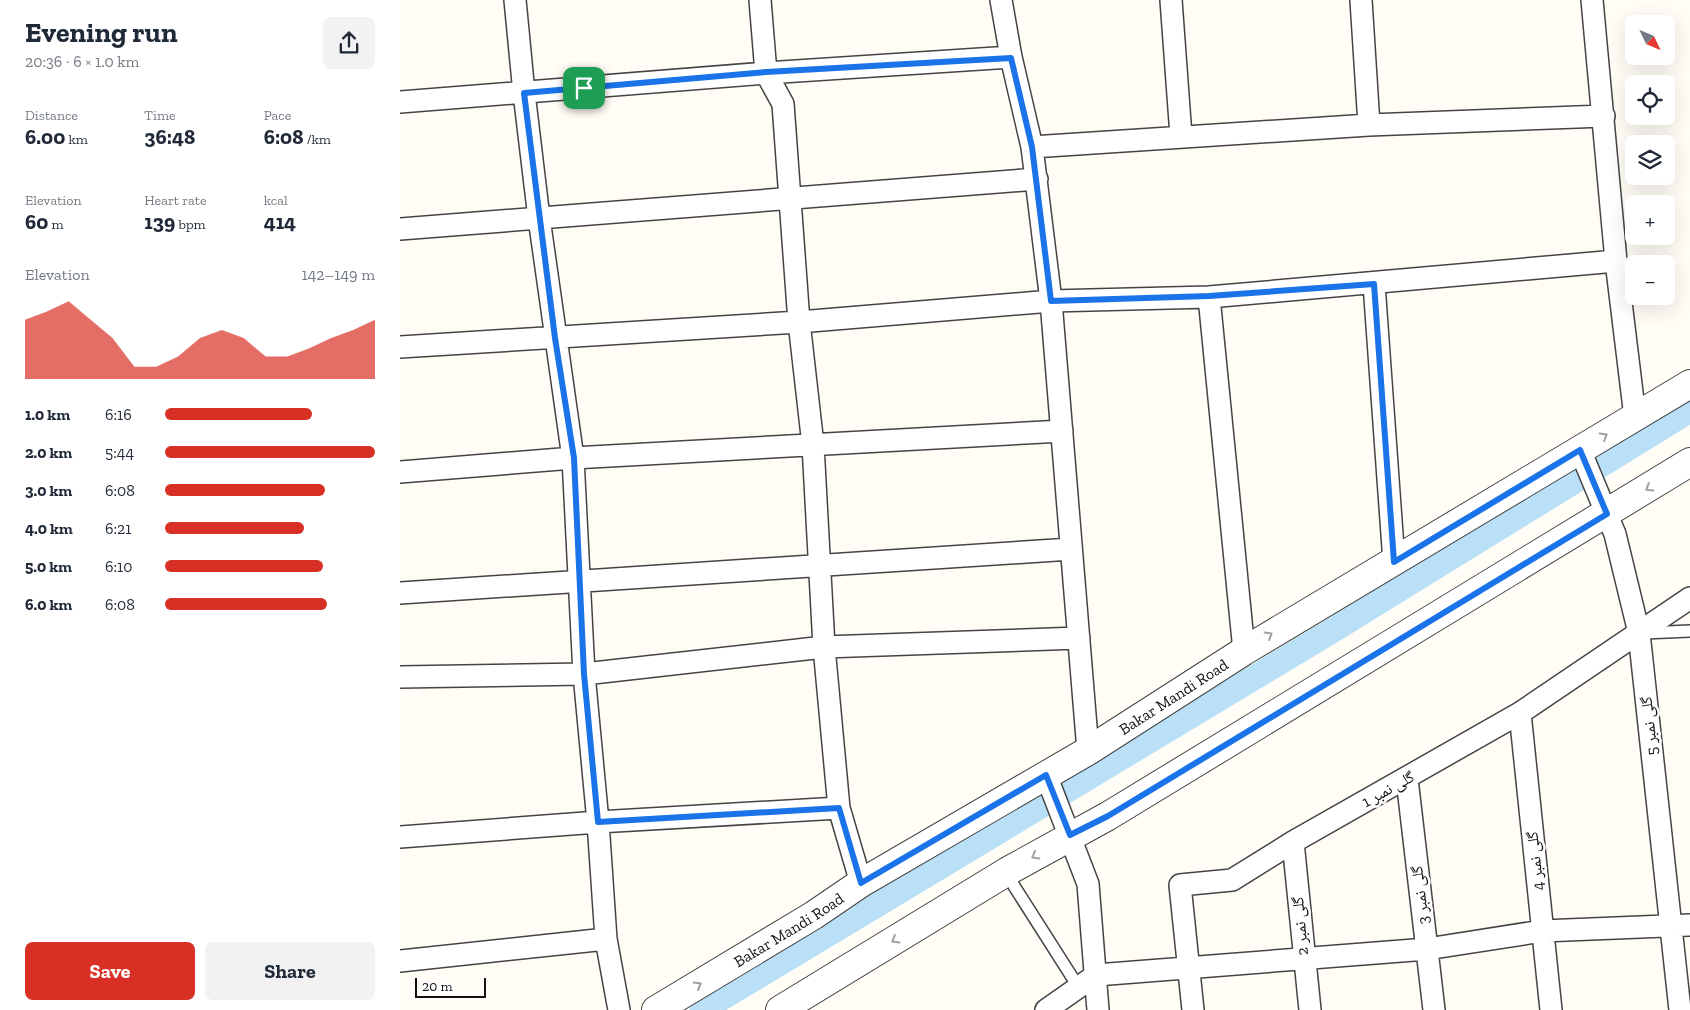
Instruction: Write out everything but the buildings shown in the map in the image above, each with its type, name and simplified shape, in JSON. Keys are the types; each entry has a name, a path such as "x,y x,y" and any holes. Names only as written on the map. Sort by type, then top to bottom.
{"street":[{"path":"515,0 539,218 574,458 584,674 598,822 606,939 619,1010"},
{"path":"760,0 766,72 783,104 792,198 799,322 813,445 824,647 839,808 861,883"},
{"path":"1001,0 1011,58 1032,147 1037,179 1051,301 1088,751"},
{"path":"1171,0 1181,136"},
{"path":"1361,0 1369,125"},
{"path":"1592,0 1616,261 1635,418"},
{"path":"400,102 766,72 1011,58"},
{"path":"1032,147 1369,125 1604,116"},
{"path":"400,229 1037,179"},
{"path":"400,347 799,322 1051,301 1209,296 1374,284 1616,261"},
{"path":"1374,284 1394,562"},
{"path":"1209,296 1244,650"},
{"name":"Bakar Mandi Road","path":"656,1010 814,915 861,883 1088,751 1244,650 1394,562 1584,458 1635,418 1690,384"},
{"path":"400,472 574,458 1062,431"},
{"name":"گلی نمبر 5","path":"1584,458 1615,534 1639,633 1681,926 1680,1010"},
{"path":"780,1010 1070,835 1108,816 1604,505 1690,462"},
{"path":"400,593 821,567 1071,549"},
{"name":"گلی نمبر 1","path":"1193,1010 1180,885 1232,880 1293,842 1407,779 1520,713 1690,598"},
{"path":"400,677 584,674 824,647 1079,638"},
{"name":"گلی نمبر 4","path":"1520,713 1551,1010"},
{"path":"1046,775 1088,884 1098,1010"},
{"name":"گلی نمبر 3","path":"1407,779 1434,1010"},
{"path":"400,837 598,822 839,808"},
{"name":"گلی نمبر 2","path":"1293,842 1303,957 1310,1010"},
{"path":"1046,1010 1096,975 1303,957 1427,949 1542,931 1681,926"},
{"path":"400,960 606,939"}],"lane":[{"path":"1639,633 1690,630"},
{"path":"1008,872 1014,886 1079,988"}],"waterway":[{"path":"702,1010 1335,629 1690,410"}],"route":[{"path":"1011,58 1032,147 1051,301 1209,296 1374,284 1394,562 1580,450 1607,514 1108,816 1070,835 1046,775 861,883 839,808 598,822 584,674 574,458 555,338 524,93 584,88 766,72 1011,58"}]}
